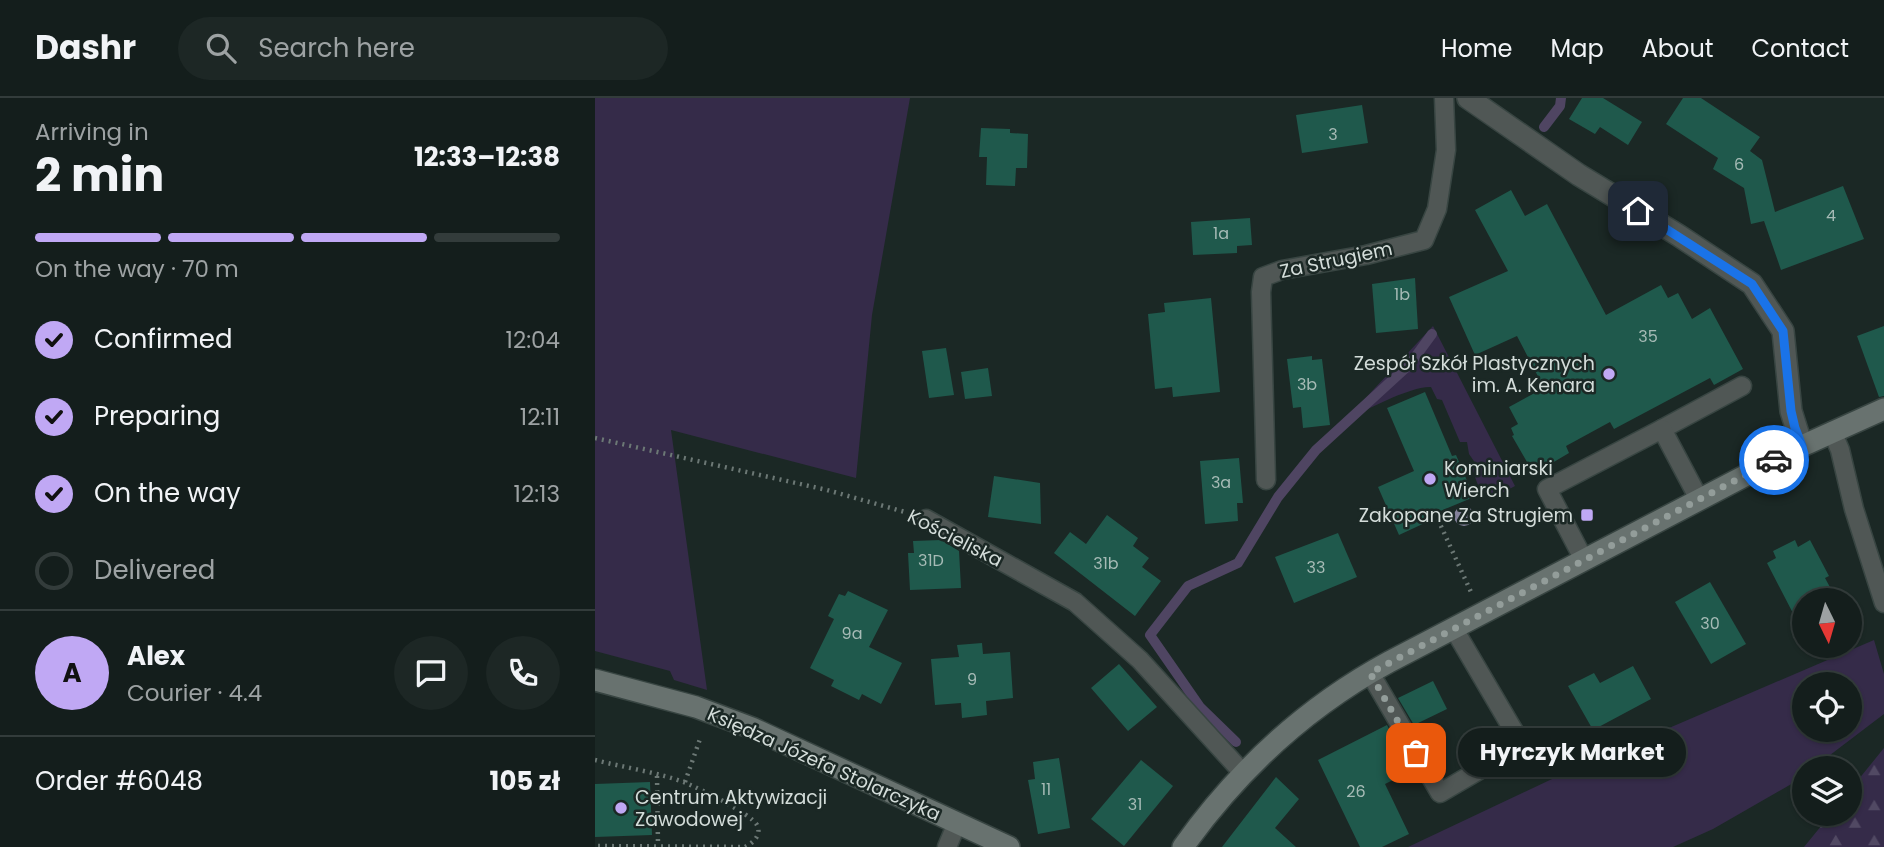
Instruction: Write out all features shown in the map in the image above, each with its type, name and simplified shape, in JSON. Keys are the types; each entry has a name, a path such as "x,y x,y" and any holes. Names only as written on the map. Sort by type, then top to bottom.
{"main road":[{"path":"1183,847 1207,814 1243,773 1305,716 1332,696 1370,673 1699,499 1832,431 1884,409"},
{"name":"Księdza Józefa Stolarczyka","path":"595,680 684,703 752,728 1009,847"}],"street":[{"path":"1468,98 1546,153 1752,284 1783,331 1791,411 1802,446"}],"lane":[{"name":"Za Strugiem","path":"1266,480 1261,292 1263,277 1282,270 1366,255 1424,240 1437,209 1445,150 1444,98"},
{"path":"1584,560 1547,489 1742,386"},
{"path":"1662,429 1699,499"},
{"path":"1832,431 1840,450 1854,509 1884,603"},
{"name":"Kościeliska","path":"926,519 1075,602 1140,660 1243,773"},
{"path":"1370,673 1440,793 1522,745 1454,629"},
{"path":"947,847 957,823"}],"path":[{"name":"Kościeliska","path":"595,438 827,490 926,519"},
{"path":"1435,513 1470,589"},
{"path":"685,782 700,740"},
{"path":"595,760 685,782 748,816 757,826 758,833 753,843 745,847 595,846"},
{"path":"657,776 658,845"}],"green space":[{"path":"595,98 910,98 872,315 856,478 671,430 707,690 674,680 670,671 595,651"},
{"path":"1433,326 1515,486 1493,498 1484,493 1478,485 1472,466 1476,464 1469,454 1467,442 1460,442 1442,400 1437,399 1431,387 1412,390 1345,420"},
{"path":"1874,640 1884,674 1884,714 1862,731 1862,672 1799,672 1832,658 1862,658 1862,645"},
{"path":"1792,675 1792,742 1847,742 1829,756 1792,756 1792,784 1713,829 1673,847 1408,847 1569,771"},
{"path":"1884,748 1884,847 1804,847 1821,826 1862,826 1862,775"}],"building":[{"path":"1582,98 1603,98 1642,122 1628,145 1600,127 1595,134 1569,119"},
{"path":"1683,98 1701,98 1760,137 1750,151 1762,160 1775,212 1843,186 1864,239 1781,270 1764,221 1751,224 1744,188 1713,169 1718,158 1666,124"},
{"path":"1362,105 1368,143 1302,153 1296,115"},
{"path":"981,128 1010,129 1010,133 1028,134 1027,168 1016,168 1015,186 986,185 987,157 979,157"},
{"path":"1511,190 1525,216 1547,204 1606,315 1661,285 1668,298 1678,293 1692,319 1710,308 1743,369 1714,385 1710,378 1614,429 1610,422 1566,446 1569,453 1542,469 1540,465 1531,469 1512,436 1514,435 1511,428 1518,424 1509,407 1544,388 1517,336 1475,355 1449,297 1508,271 1475,210"},
{"path":"1250,218 1252,245 1237,246 1237,253 1193,255 1191,222"},
{"path":"1415,278 1418,329 1376,333 1372,284"},
{"path":"1211,298 1220,392 1173,397 1172,387 1155,389 1148,314 1165,312 1164,303"},
{"path":"1884,326 1884,396 1879,397 1857,336"},
{"path":"946,348 954,395 929,398 922,351"},
{"path":"1312,356 1312,360 1322,359 1330,425 1303,428 1301,407 1293,408 1287,359"},
{"path":"988,368 992,396 965,399 961,372"},
{"path":"1425,392 1452,456 1456,455 1474,497 1426,517 1427,522 1399,535 1378,487 1414,471 1387,408"},
{"path":"1239,458 1243,503 1237,503 1238,521 1205,524 1200,461"},
{"path":"994,476 1040,483 1041,524 988,517"},
{"path":"1107,515 1138,538 1133,546 1149,558 1142,567 1161,581 1135,616 1054,553 1070,532 1086,544"},
{"path":"1338,533 1357,577 1294,603 1275,557"},
{"path":"941,540 959,551 961,588 910,590 908,553 914,553 913,541"},
{"path":"1795,540 1798,547 1810,540 1829,576 1825,578 1830,588 1792,588 1792,611 1767,563 1776,558 1773,551"},
{"path":"1710,582 1746,644 1711,664 1675,602"},
{"path":"848,591 888,610 869,647 902,663 881,704 862,694 859,700 831,686 834,680 810,668 834,619 828,616 839,594 845,596"},
{"path":"982,643 983,654 1010,652 1013,698 986,701 987,715 962,718 961,703 935,705 931,659 959,657 957,645"},
{"path":"1119,664 1157,707 1128,731 1091,688"},
{"path":"1633,666 1651,699 1593,730 1568,686 1594,673 1600,683"},
{"path":"1433,681 1447,709 1414,725 1398,698"},
{"path":"1387,725 1411,771 1385,784 1409,834 1382,847 1360,847 1318,760"},
{"path":"1059,758 1070,828 1038,834 1028,780 1035,779 1033,762"},
{"path":"1141,760 1173,786 1124,846 1091,819"},
{"path":"1276,777 1299,799 1275,828 1296,847 1222,847"},
{"path":"650,782 652,835 595,837 595,784"}],"waterway":[{"path":"1544,127 1560,106 1561,98"},
{"path":"1236,742 1200,707 1150,635 1188,586 1238,563 1278,497 1316,450 1410,364 1432,334"}],"way so far":[{"path":"1416,753 1370,673 1774,460"}],"place":[{"name":"Zespół Szkół Plastycznych im. A. Kenara","path":"1609,374"},
{"name":"Kominiarski Wierch","path":"1430,479"},
{"name":"Zakopane Za Strugiem","path":"1587,515"},
{"name":"Hyrczyk Market","path":"1416,753"},
{"name":"Centrum Aktywizacji Zawodowej","path":"621,808"}],"route":[{"path":"1638,211 1752,284 1783,331 1791,411 1802,446 1774,460"}]}
